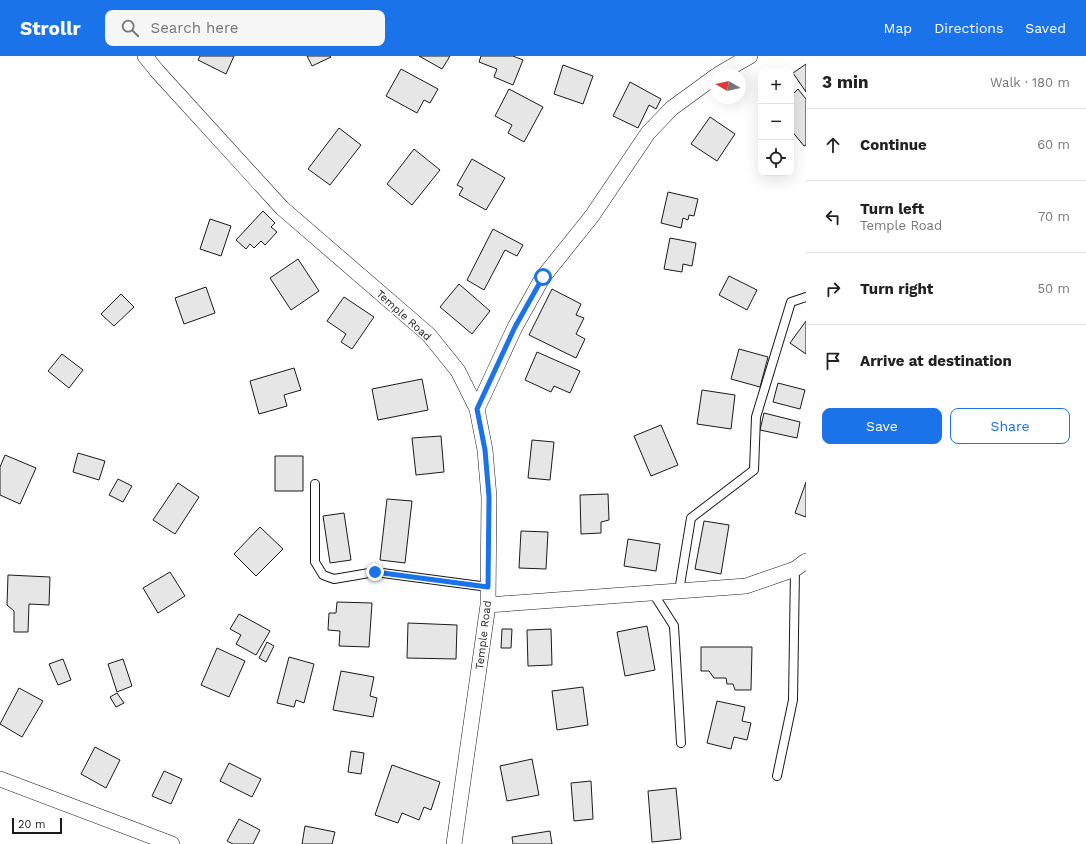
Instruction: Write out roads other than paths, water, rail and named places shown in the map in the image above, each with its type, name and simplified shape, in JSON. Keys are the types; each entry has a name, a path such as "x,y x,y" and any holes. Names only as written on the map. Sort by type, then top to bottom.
{"street":[{"name":"Temple Road","path":"145,56 282,208 430,336 458,371 477,409 485,450 489,497 488,605 454,844"},
{"path":"729,68 750,56"},
{"path":"477,409 515,327 543,277 592,216 648,133 672,108 710,80"},
{"path":"488,605 746,586 801,565"},
{"path":"0,779 172,844"}],"lane":[{"path":"679,591 691,518 754,470 756,417 791,302 806,297"},
{"path":"315,484 315,562 323,575 334,580 375,572 488,587"},
{"path":"777,776 793,700 801,565"},
{"path":"654,593 674,626 681,743"}]}
